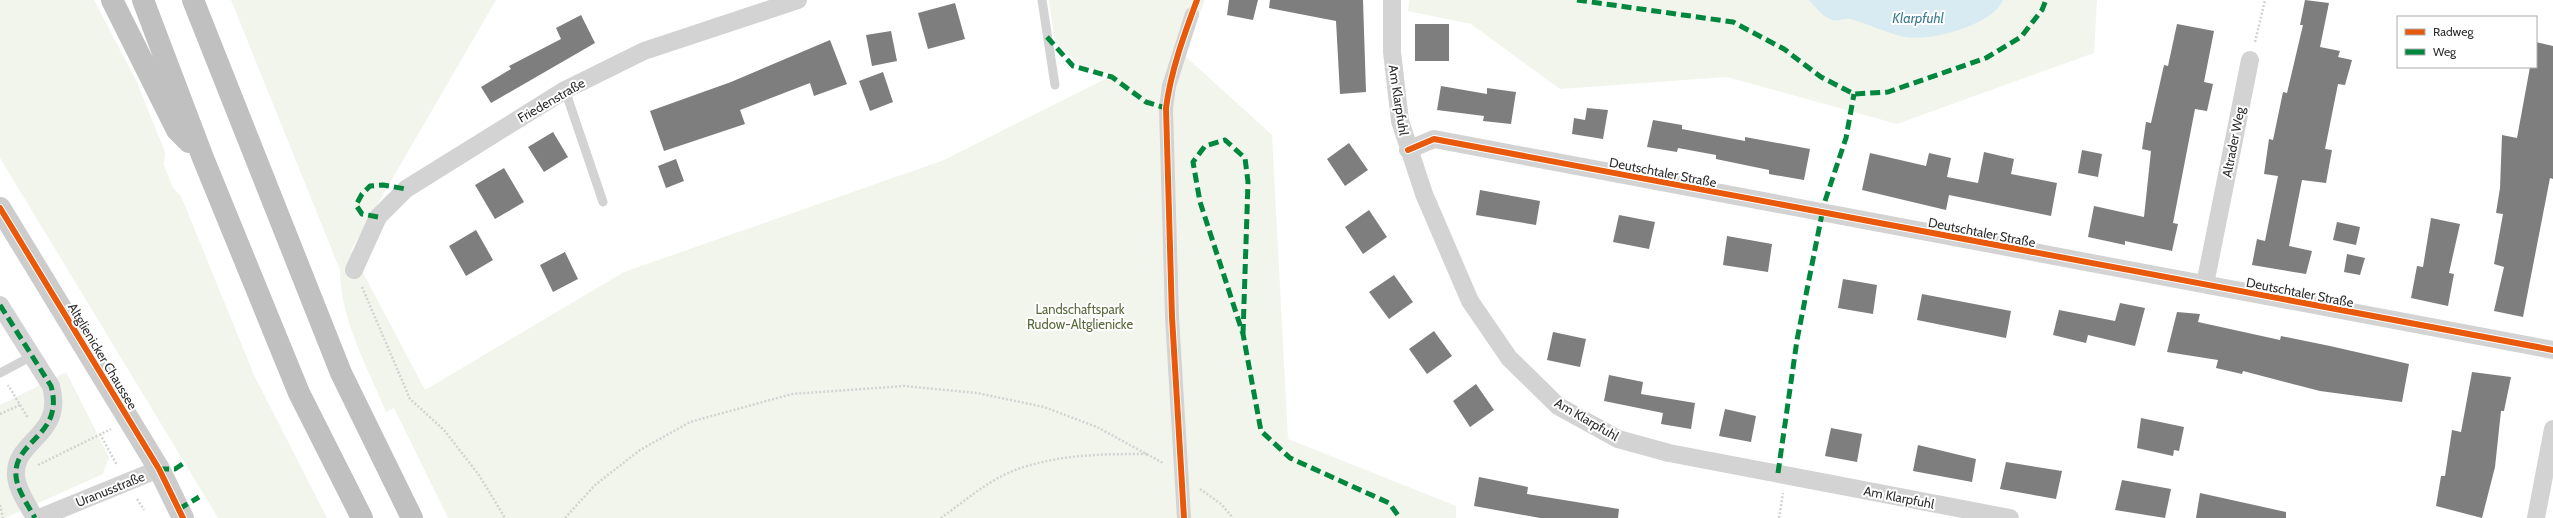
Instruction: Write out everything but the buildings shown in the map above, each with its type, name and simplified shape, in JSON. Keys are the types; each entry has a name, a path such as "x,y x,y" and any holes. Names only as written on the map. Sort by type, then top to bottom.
{"highway":[{"path":"112,0 177,130 203,158"},
{"path":"143,0 203,158 298,394 362,518"},
{"path":"196,3 341,373 412,518"}],"main road":[{"name":"Altglienicker Chaussee","path":"0,208 129,419 159,470 183,518"}],"street":[{"name":"Friedenstraße","path":"354,270 378,217 406,190 565,90 644,51 798,0"},
{"name":"Am Klarpfuhl","path":"1392,0 1392,52 1400,121 1408,150 1424,194 1470,300 1509,358 1558,406 1618,439 1669,453 2010,518"},
{"path":"1184,518 1172,318 1166,108 1169,86 1192,14"},
{"name":"Altrader Weg","path":"2205,284 2250,60"},
{"name":"Deutschtaler Straße","path":"1408,150 1434,139 2553,350"},
{"path":"0,305 51,386 55,399 54,411 49,423 20,458 16,466 17,484 35,518"},
{"path":"2536,518 2553,430"},
{"name":"Uranusstraße","path":"39,518 159,470"}],"lane":[{"path":"1042,0 1055,85"},
{"path":"565,90 603,202"},
{"path":"0,373 32,356"}],"path":[{"path":"2250,60 2265,0"},
{"path":"354,270 410,399 444,430 478,475 505,518"},
{"path":"0,373 20,405 0,414"},
{"path":"565,518 600,480 640,450 690,422 792,394 904,386 977,393 1044,407 1097,426 1148,454 1181,475 1221,504 1232,518"},
{"path":"16,476 129,419"},
{"path":"941,518 979,490 1023,467 1085,454 1148,454"},
{"path":"1779,518 1786,475"},
{"path":"0,505 3,518"}],"green space":[{"path":"0,0 94,0 136,80 165,152 164,165 173,188 181,196 254,375 327,518 218,518 0,158"},
{"name":"Landschaftspark Rudow-Altglienicke","path":"231,0 496,0 351,250 425,390 624,272 944,160 1113,75 1079,65 1055,42 1049,0 1205,0 1184,55 1272,135 1288,439 1456,506 1456,518 448,518 394,408 386,412 356,343 345,307 341,288 340,270"},
{"path":"1409,0 2097,0 2094,53 1897,124 1727,77 1560,89 1471,24 1408,11"},
{"path":"66,372 109,457 103,474 5,518 0,518 0,405"}],"water":[{"name":"Klarpfuhl","path":"1809,0 2003,0 1997,9 1987,17 1974,24 1960,30 1944,34 1916,38 1905,37 1884,31 1850,19 1836,21 1829,19"}],"marked path":[{"path":"1577,0 1733,22 1784,49 1821,77 1854,94 1888,92 1986,58 2021,37 2042,10 2046,0"},
{"path":"1047,37 1073,66 1112,77 1146,102 1166,108"},
{"path":"1825,201 1846,138 1854,94"},
{"path":"1243,334 1248,182 1245,158 1225,140 1205,146 1193,162 1200,202 1243,334 1261,431 1290,458 1389,503 1400,518"},
{"path":"378,217 362,214 356,205 362,194 370,186 383,185 406,189"},
{"path":"1778,473 1797,340 1822,214"},
{"path":"0,305 51,386 53,403 51,416 45,427 22,454 17,464 16,476 18,487 35,518"},
{"path":"159,469 175,469 184,463"},
{"path":"179,509 199,497"}],"cycle path":[{"path":"1184,518 1172,317 1166,108 1175,66 1197,0"},
{"path":"1408,150 1434,139 2553,350"},
{"path":"0,208 159,469 183,518"}]}
